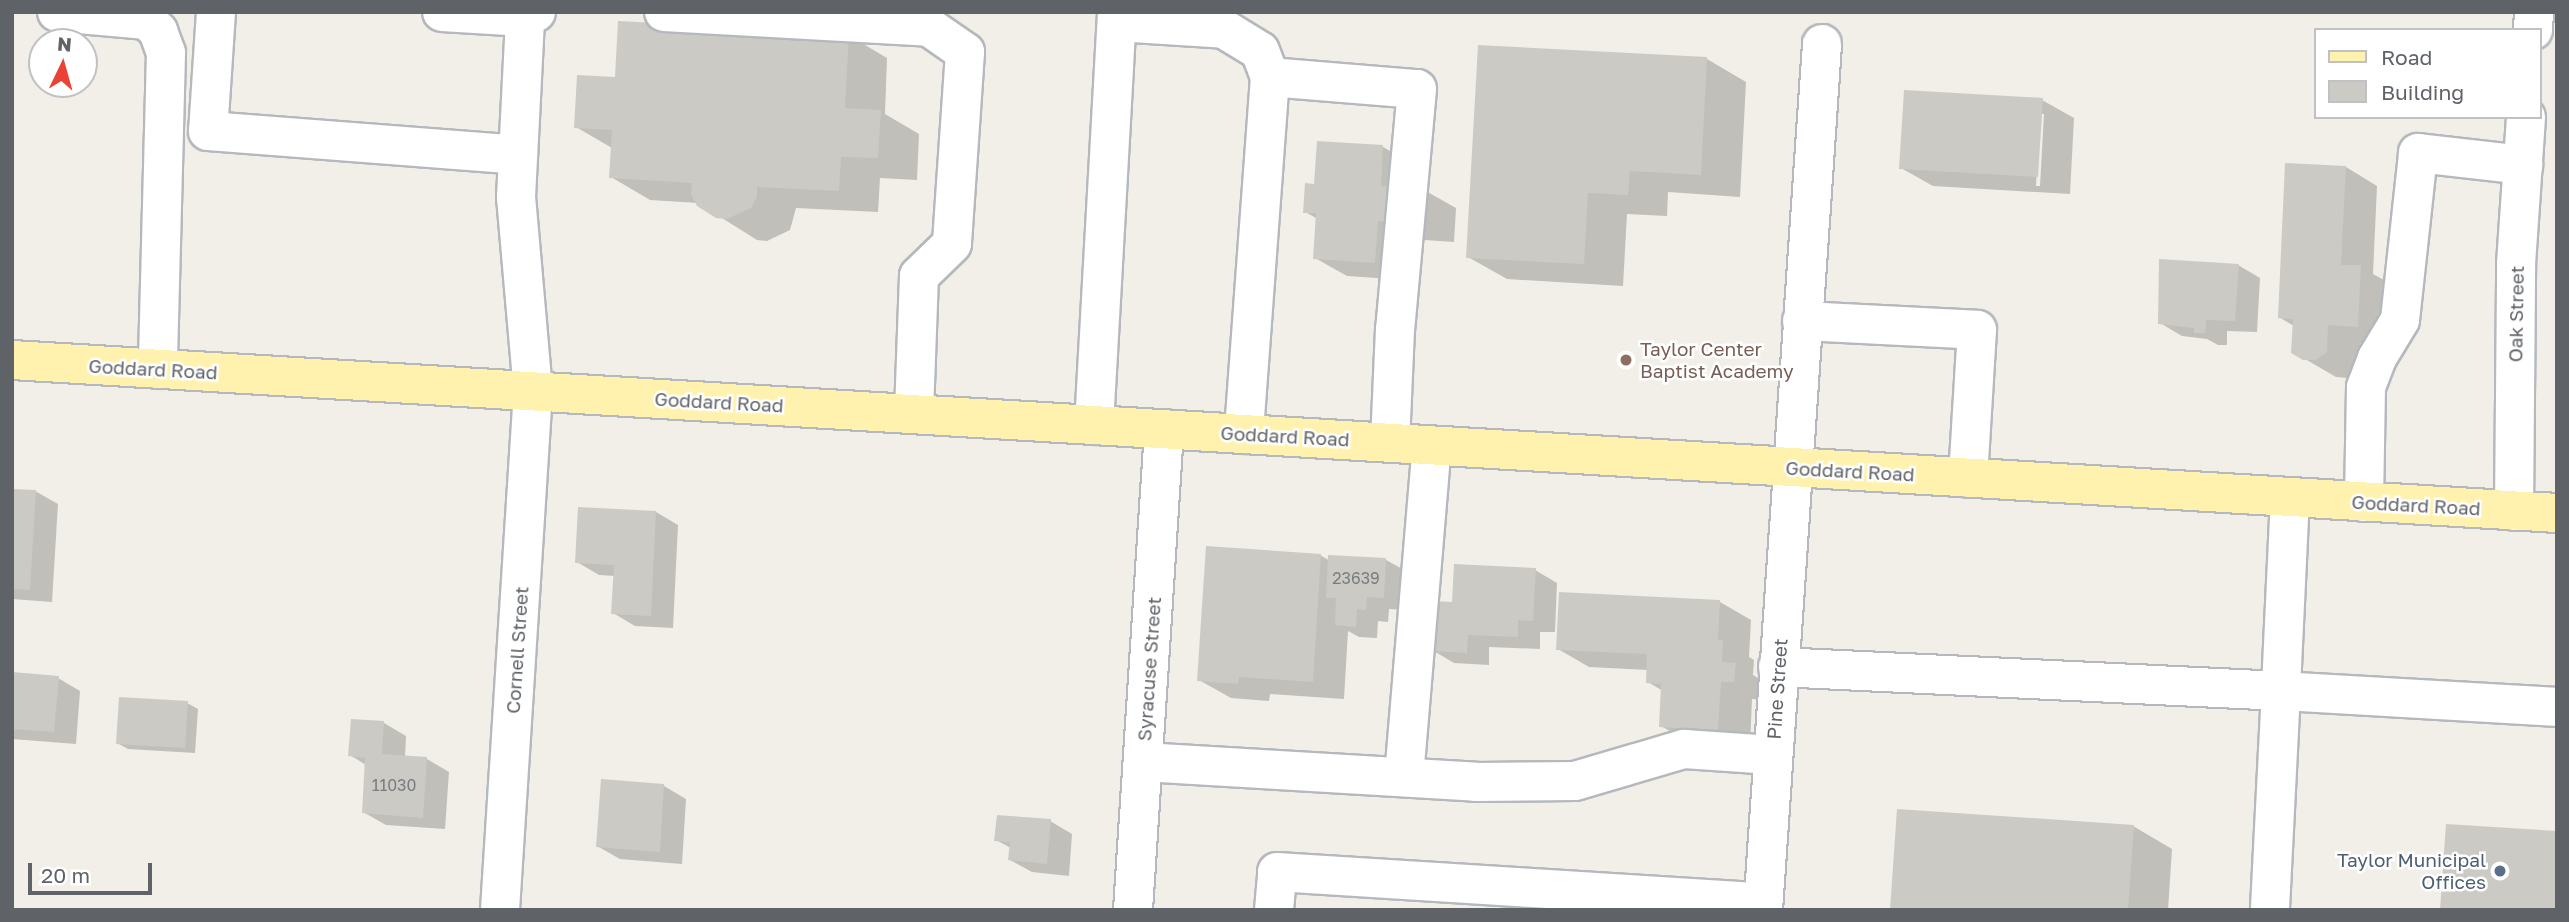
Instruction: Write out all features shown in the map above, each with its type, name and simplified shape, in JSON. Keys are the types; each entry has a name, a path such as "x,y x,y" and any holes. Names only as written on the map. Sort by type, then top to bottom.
{"main road":[{"name":"Goddard Road","path":"12,360 2557,513"}],"street":[{"path":"57,12 147,20 158,31 166,53 158,369"},
{"path":"216,12 208,131 518,155"},
{"path":"442,12 530,15"},
{"path":"664,12 929,27 965,52 952,244 919,276 914,414"},
{"name":"Cornell Street","path":"500,910 533,391 516,197 530,15"},
{"path":"1094,425 1117,17 1224,29 1260,51 1270,77 1244,434"},
{"name":"Pine Street","path":"1763,906 1822,44"},
{"path":"1270,77 1417,89 1395,329 1390,443"},
{"name":"Oak Street","path":"2514,510 2516,264 2526,119"},
{"path":"2364,502 2366,387 2376,358 2400,320 2418,153 2523,165"},
{"path":"1802,321 1977,330 1968,478"},
{"name":"Syracuse Street","path":"1133,910 1164,429"},
{"path":"1404,778 1432,446"},
{"path":"2270,910 2290,497"},
{"path":"1778,667 2557,707"},
{"path":"1143,762 1476,782 1575,781 1684,749 1772,755"},
{"path":"1274,910 1277,872 1763,906"}],"building":[{"path":"618,21 849,33 845,108 881,110 878,158 841,157 839,191 757,187 757,197 751,208 727,219 716,218 697,206 691,194 692,183 609,178 612,130 574,128 577,75 615,77"},
{"path":"1478,45 1707,57 1701,175 1630,171 1628,195 1588,193 1584,264 1466,258"},
{"path":"1904,90 2043,98 2038,177 1899,169"},
{"path":"1317,141 1383,145 1381,186 1425,188 1423,225 1378,221 1375,263 1313,259 1316,213 1303,213 1305,183 1314,184"},
{"path":"2285,163 2346,166 2341,265 2361,265 2358,327 2328,325 2327,352 2316,360 2303,360 2291,353 2293,319 2278,318"},
{"path":"2159,259 2239,264 2235,321 2206,320 2205,333 2194,333 2194,328 2158,324"},
{"path":"12,489 36,490 30,590 12,589"},
{"path":"578,507 656,511 651,616 611,614 614,565 575,563"},
{"path":"1206,546 1321,554 1313,682 1239,677 1238,684 1197,681"},
{"path":"1328,555 1386,558 1384,598 1367,597 1366,610 1357,609 1356,627 1335,625 1336,598 1326,598"},
{"path":"1454,564 1536,568 1533,621 1518,620 1518,637 1468,635 1467,653 1430,651 1432,601 1452,602"},
{"path":"1559,592 1720,600 1718,640 1723,640 1722,662 1736,663 1734,682 1721,682 1718,730 1659,727 1661,684 1646,683 1647,654 1556,650"},
{"path":"12,672 59,676 54,732 12,729"},
{"path":"119,697 188,701 185,748 116,744"},
{"path":"351,719 384,721 382,754 427,757 423,818 362,813 365,758 348,756"},
{"path":"601,779 664,784 660,852 596,847"},
{"path":"1897,809 2134,825 2128,910 1890,910"},
{"path":"997,815 1051,819 1047,864 1008,860 1010,842 994,841"},
{"name":"Taylor Municipal Offices","path":"2446,824 2557,831 2557,910 2440,910"}],"place":[{"name":"Taylor Center Baptist Academy","path":"1626,360"},
{"name":"Taylor Municipal Offices","path":"2500,871"}]}
